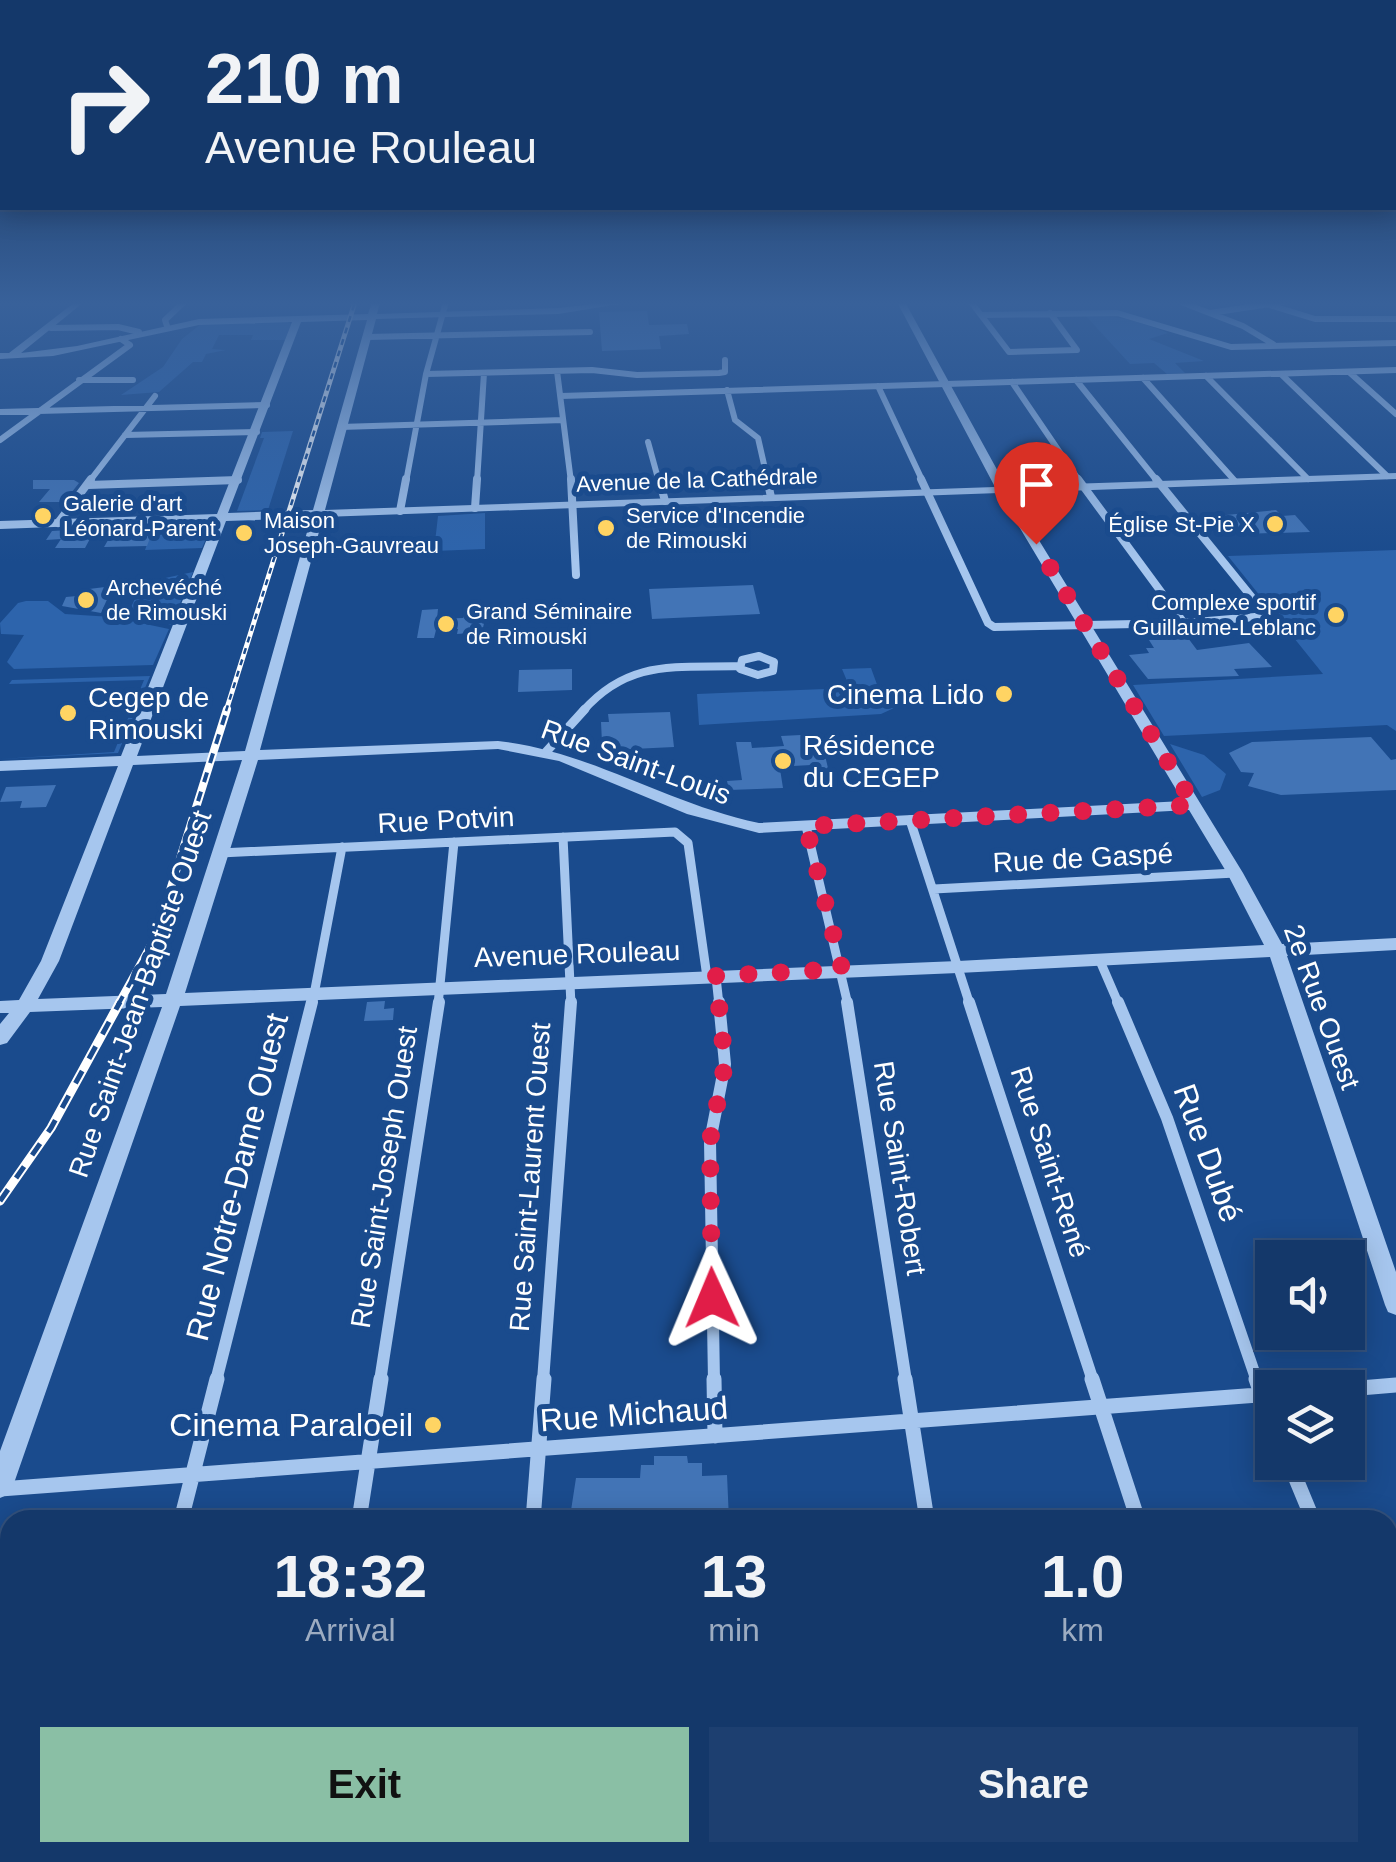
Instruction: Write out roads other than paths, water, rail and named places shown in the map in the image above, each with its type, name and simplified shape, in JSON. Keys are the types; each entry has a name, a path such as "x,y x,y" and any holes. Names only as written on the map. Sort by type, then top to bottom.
{"street":[{"path":"0,440 67,389"},
{"path":"0,1038 25,1006 50,961 272,389"},
{"name":"Rue Saint-Jean-Baptiste Ouest","path":"0,1488 174,998 252,754 351,389"},
{"path":"400,511 423,389"},
{"path":"475,508 483,389"},
{"path":"559,389 574,505 576,575"},
{"path":"560,396 769,389"},
{"path":"879,389 994,627 1266,616 1083,389"},
{"name":"2e Rue Ouest","path":"950,389 1002,489 1235,873 1278,952 1389,1266 1396,1305"},
{"path":"1017,389 1083,487 1184,622"},
{"path":"1153,389 1235,481"},
{"path":"1219,389 1308,479"},
{"path":"1296,389 1391,476"},
{"path":"1368,389 1396,414"},
{"path":"727,390 735,420 758,438 771,497"},
{"path":"58,524 155,396"},
{"path":"0,412 266,405"},
{"path":"340,427 564,420"},
{"path":"125,435 257,432"},
{"path":"648,442 665,501"},
{"name":"Avenue de la Cathédrale","path":"0,525 1391,476"},
{"path":"88,485 238,480"},
{"path":"546,752 596,698 623,676 642,671 739,666"},
{"name":"Rue Saint-Louis","path":"0,766 498,745 546,752 708,817 759,828 1194,805"},
{"name":"Rue Saint-René","path":"910,820 1135,1510"},
{"name":"Rue Saint-Robert","path":"806,826 842,969 925,1510"},
{"name":"Rue Potvin","path":"220,853 675,832 688,842 711,977"},
{"name":"Rue Saint-Laurent Ouest","path":"534,1510 574,982 563,838"},
{"name":"Rue Saint-Joseph Ouest","path":"360,1510 442,987 454,842"},
{"name":"Rue Notre-Dame Ouest","path":"184,1510 315,992 342,847"},
{"name":"Rue de Gaspé","path":"934,889 1235,873"},
{"name":"Avenue Rouleau","path":"0,1007 1100,961 1396,944"},
{"name":"Rue Dubé","path":"1100,961 1167,1118 1257,1370"},
{"path":"711,977 725,1064 710,1141 714,1436"},
{"path":"1365,1388 1396,1385"},
{"name":"Rue Michaud","path":"0,1488 192,1477 1255,1395"},
{"path":"1296,1480 1309,1510"}],"railway":[{"path":"226,711 328,389"},
{"path":"118,1005 155,938 227,709"},
{"path":"0,1201 51,1128 120,1002"}],"place":[{"name":"Galerie d'art Léonard-Parent","path":"43,516"},
{"name":"Église St-Pie X","path":"1275,524"},
{"name":"Service d'Incendie de Rimouski","path":"606,528"},
{"name":"Maison Joseph-Gauvreau","path":"244,533"},
{"name":"Archevéché de Rimouski","path":"86,600"},
{"name":"Complexe sportif Guillaume-Leblanc","path":"1336,615"},
{"name":"Grand Séminaire de Rimouski","path":"446,624"},
{"name":"Cinema Lido","path":"1004,694"},
{"name":"Cegep de Rimouski","path":"68,713"},
{"name":"Résidence du CEGEP","path":"783,761"},
{"name":"Cinema Paraloeil","path":"433,1425"}]}
